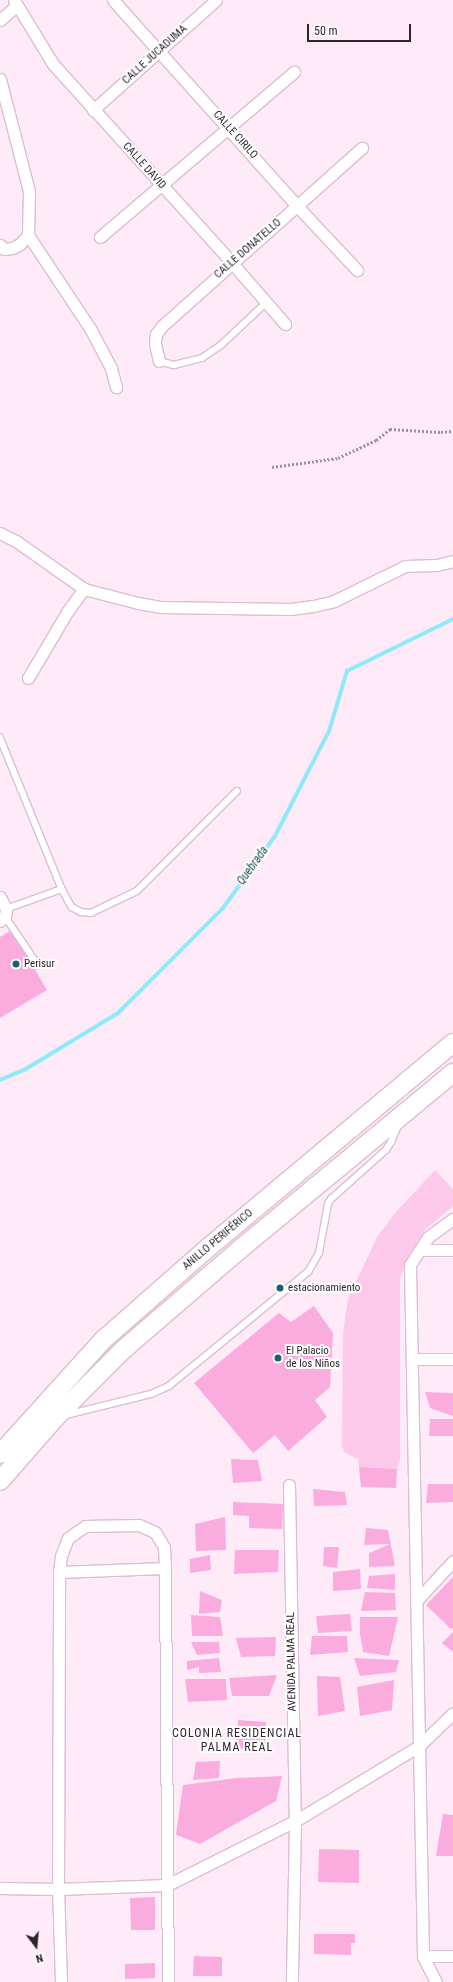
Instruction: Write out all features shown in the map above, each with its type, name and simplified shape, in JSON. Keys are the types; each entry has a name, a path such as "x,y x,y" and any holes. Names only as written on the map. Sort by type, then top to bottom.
{"highway":[{"name":"ANILLO PERIFÉRICO","path":"0,1454 103,1340 209,1247 453,1043"},
{"name":"ANILLO PERIFÉRICO","path":"0,1481 56,1418 124,1349 453,1073"}],"street":[{"name":"CALLE CIRILO","path":"114,0 230,128 297,206 357,270"},
{"name":"CALLE JUCADUMA","path":"93,110 216,0"},
{"path":"0,20 15,3"},
{"name":"CALLE DAVID","path":"15,3 53,64 232,263 284,324"},
{"path":"100,236 162,186 294,72"},
{"path":"0,79 29,191 28,235 91,330 111,368 116,387"},
{"name":"CALLE DONATELLO","path":"159,361 155,343 156,334 162,326 362,148"},
{"path":"1,250 20,244 28,235"},
{"path":"0,533 16,541 84,588 138,604 160,607 291,609 334,601 405,566 453,562"},
{"path":"28,678 67,612 84,588"},
{"path":"0,897 4,915"},
{"path":"436,1982 424,1956 410,1265 428,1237 453,1219"},
{"path":"420,1250 453,1250"},
{"path":"412,1359 453,1359"},
{"name":"AVENIDA PALMA REAL","path":"288,1485 295,1821 292,1982"},
{"path":"61,1982 58,1889 59,1572 61,1556 68,1538 85,1526 139,1524 155,1532 164,1547 168,1982"},
{"path":"417,1600 453,1561"},
{"path":"59,1572 165,1568"},
{"path":"0,1888 58,1889 167,1885 295,1821 419,1746 453,1713"},
{"path":"424,1956 453,1956"}],"lane":[{"path":"159,361 174,365 202,358 221,345 266,303"},
{"path":"0,737 62,889 72,907 81,912 91,913 137,891 237,791"},
{"path":"38,965 4,915 62,889"},
{"path":"56,1418 151,1394 169,1386 308,1272 319,1253 328,1204 331,1199 386,1150 398,1129 401,1116"}],"path":[{"path":"272,467 338,458 376,440 390,429 441,432 453,430"}],"shaded area":[{"path":"435,1170 453,1189 453,1206 425,1230 409,1255 400,1279 400,1461 397,1469 359,1467 358,1459 344,1452 342,1445 343,1333 348,1299 377,1237 396,1212"}],"building":[{"name":"Perisur","path":"12,930 47,990 0,1018 0,937"},
{"name":"El Palacio de los Niños","path":"314,1306 333,1333 330,1387 315,1400 327,1417 288,1451 275,1435 253,1453 194,1383 279,1313 291,1322"},
{"path":"425,1392 453,1393 453,1416 430,1408"},
{"path":"430,1419 453,1419 453,1436 429,1436"},
{"path":"231,1459 258,1460 262,1481 233,1483"},
{"path":"359,1467 397,1469 396,1488 361,1487"},
{"path":"428,1484 453,1484 453,1502 426,1503"},
{"path":"313,1489 345,1492 347,1505 314,1506"},
{"path":"233,1502 283,1504 282,1529 249,1528 249,1516 233,1515"},
{"path":"225,1517 226,1550 196,1551 195,1524"},
{"path":"366,1528 388,1530 395,1566 369,1567 369,1553 390,1544 364,1545"},
{"path":"324,1547 339,1547 337,1568 323,1566"},
{"path":"235,1550 279,1550 278,1572 234,1574"},
{"path":"210,1555 211,1570 190,1573 190,1559"},
{"path":"360,1569 361,1589 333,1591 333,1572"},
{"path":"395,1574 395,1590 367,1588 369,1576"},
{"path":"453,1577 453,1628 451,1629 426,1605"},
{"path":"200,1591 222,1600 220,1612 199,1614"},
{"path":"365,1592 395,1593 396,1610 361,1611"},
{"path":"350,1614 352,1631 318,1633 316,1616"},
{"path":"191,1615 220,1617 223,1636 192,1636"},
{"path":"360,1617 398,1617 389,1656 363,1652 360,1634"},
{"path":"453,1632 453,1652 442,1643"},
{"path":"312,1636 347,1636 348,1652 310,1655"},
{"path":"276,1637 275,1656 241,1657 236,1638"},
{"path":"191,1642 219,1642 220,1653 197,1655"},
{"path":"219,1658 221,1672 199,1673 199,1667 187,1670 187,1661"},
{"path":"354,1658 399,1660 396,1672 360,1676"},
{"path":"277,1675 269,1696 232,1696 229,1678"},
{"path":"317,1676 340,1677 345,1711 318,1716"},
{"path":"185,1679 226,1679 227,1700 188,1702"},
{"path":"394,1680 392,1710 360,1716 357,1687"},
{"path":"238,1720 266,1722 266,1746 238,1749"},
{"path":"220,1761 219,1778 193,1780 196,1762"},
{"path":"282,1776 276,1801 200,1844 176,1835 183,1785 237,1778"},
{"path":"443,1814 453,1815 453,1856 436,1856"},
{"path":"319,1849 359,1850 359,1883 318,1882"},
{"path":"155,1897 155,1930 131,1930 130,1898"},
{"path":"314,1934 355,1934 355,1943 351,1943 351,1955 314,1954"},
{"path":"194,1956 222,1957 222,1976 193,1976"},
{"path":"155,1963 155,1978 125,1979 125,1964"}],"waterway":[{"name":"Quebrada","path":"0,1080 24,1070 118,1013 223,908 275,836 329,731 347,671 453,619"}],"place":[{"name":"Perisur","path":"16,964"},
{"name":"estacionamiento","path":"280,1288"},
{"name":"El Palacio de los Niños","path":"278,1358"}],"district":[{"name":"COLONIA RESIDENCIAL PALMA REAL","path":"237,1741"}]}
